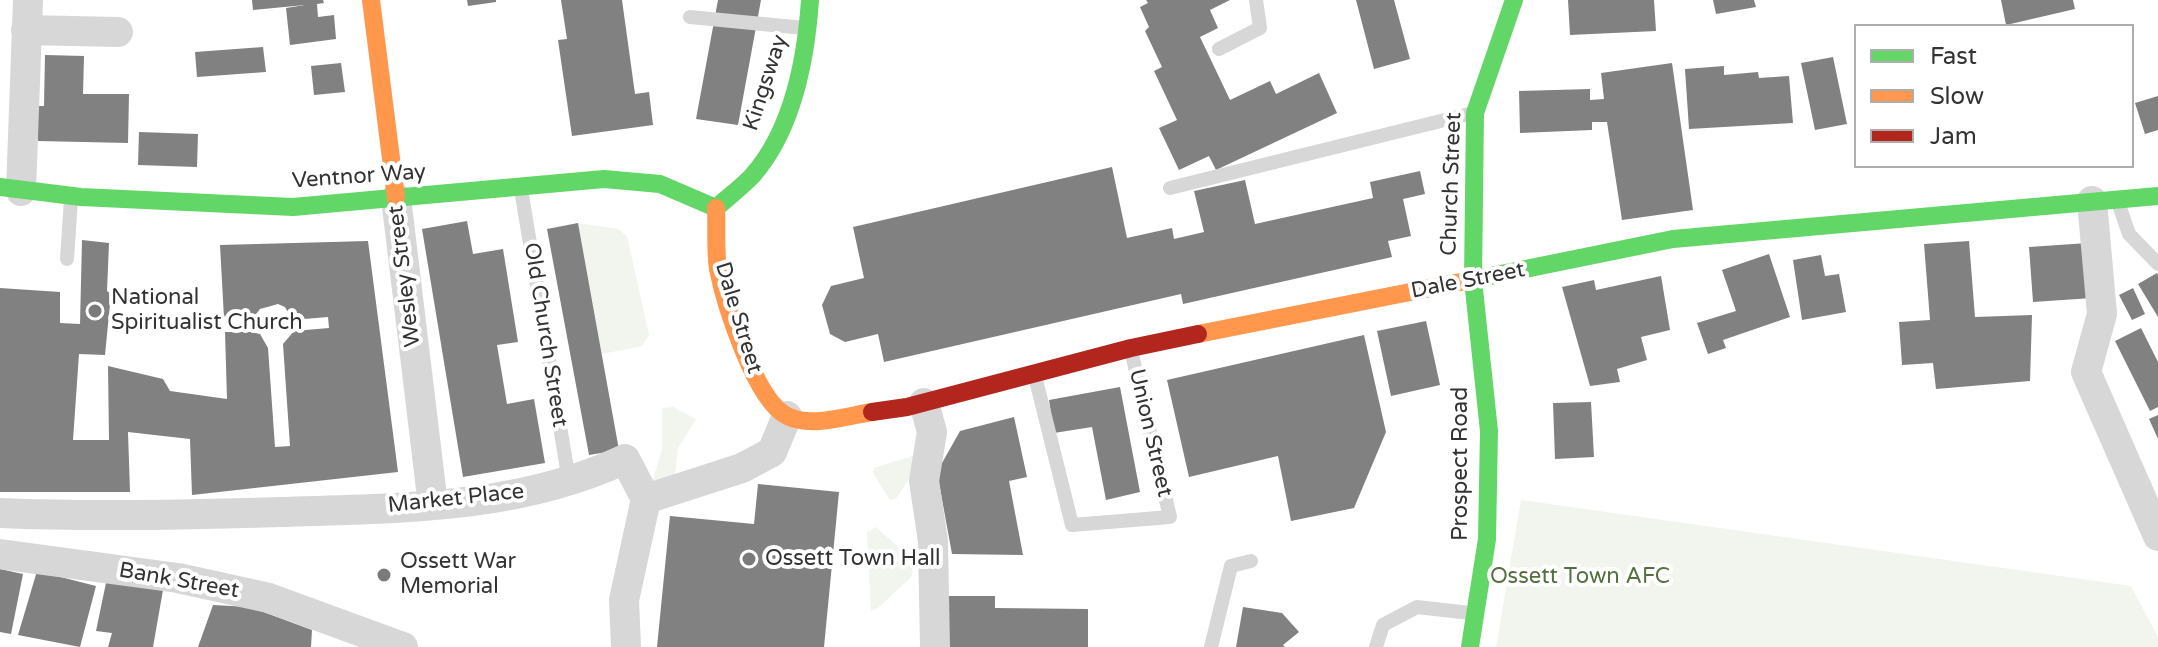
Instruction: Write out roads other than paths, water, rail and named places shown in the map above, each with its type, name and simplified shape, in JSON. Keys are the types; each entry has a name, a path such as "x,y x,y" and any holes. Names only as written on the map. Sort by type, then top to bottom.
{"main road":[{"name":"Wesley Street","path":"371,0 396,198"},
{"name":"Kingsway","path":"716,208 756,172 778,132 809,28 810,0"},
{"name":"Church Street","path":"1473,280 1475,113 1514,0"},
{"name":"Ventnor Way","path":"10,189 71,196 293,207 521,189 604,179 660,184 716,208"},
{"name":"Dale Street","path":"716,208 718,268 748,362 763,394 787,416 816,421 852,418 924,403 1131,348 1673,239 2158,196"},
{"name":"Prospect Road","path":"1470,647 1487,539 1489,431 1473,280"}],"street":[{"path":"10,189 27,15 118,32"},
{"name":"Wesley Street","path":"396,198 433,505"},
{"path":"2105,200 2102,314 2086,372 2158,536"},
{"path":"924,403 932,432 924,481 933,541 935,647"},
{"path":"626,647 624,600 646,499 742,468 772,452 787,416"},
{"name":"Market Place","path":"0,513 60,515 433,505 492,499 569,481 625,459 646,499"},
{"name":"Bank Street","path":"0,554 178,578 269,598 349,637"},
{"path":"349,637 403,647"}],"lane":[{"path":"1219,49 1260,28 1256,0"},
{"path":"690,17 809,28"},
{"path":"1170,188 1475,113"},
{"name":"Old Church Street","path":"521,189 569,481"},
{"path":"67,259 71,196"},
{"path":"2105,200 2129,234 2158,264"},
{"name":"Union Street","path":"1035,375 1072,525 1170,517 1131,348"},
{"path":"1211,647 1231,566 1251,561"},
{"path":"1376,647 1383,625 1417,607 1476,614"}],"place":[{"name":"National Spiritualist Church","path":"95,311"},
{"name":"Ossett Town Hall","path":"749,559"},
{"name":"Ossett War Memorial","path":"384,575"}],"park label":[{"name":"Ossett Town AFC","path":"1580,577"}]}
